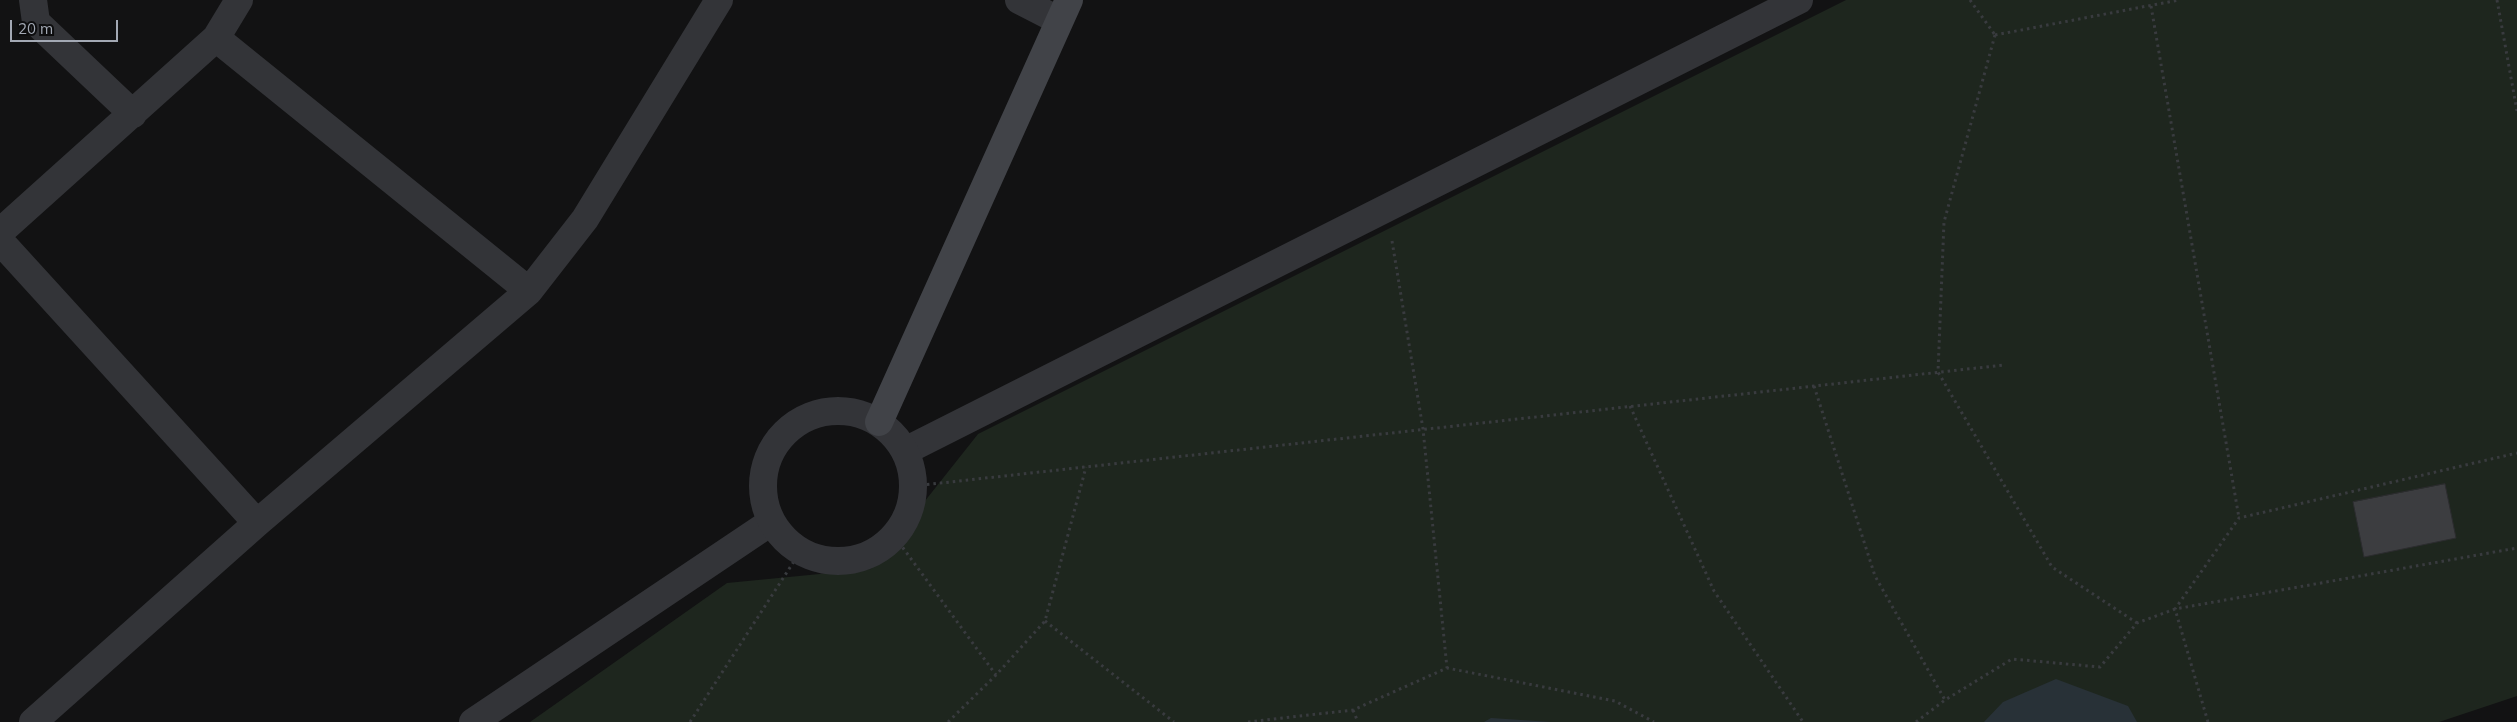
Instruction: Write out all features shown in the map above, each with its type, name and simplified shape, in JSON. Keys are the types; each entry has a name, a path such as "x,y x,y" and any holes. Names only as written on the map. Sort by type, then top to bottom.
{"main road":[{"path":"879,422 1063,10"}],"street":[{"path":"33,0 36,22 133,114"},
{"path":"0,232 216,38 239,0"},
{"path":"32,722 257,523 529,291 585,219 719,0"},
{"path":"1019,0 1063,10"},
{"path":"905,451 1799,0"},
{"path":"216,38 529,291"},
{"path":"0,240 257,523"},
{"path":"831,410 854,412 879,422 905,451 914,486 908,514 895,537 879,550 856,560 825,561 800,552 788,543 771,522 762,491 765,465 780,436 805,417 831,410"},
{"path":"473,722 771,522"}],"path":[{"path":"1970,0 1995,35"},
{"path":"1995,35 2179,0"},
{"path":"2497,0 2517,111"},
{"path":"2151,6 2238,518"},
{"path":"1995,35 1944,222 1938,372 2052,567 2137,623"},
{"path":"1386,208 1423,429 1446,668"},
{"path":"914,486 2004,364"},
{"path":"1814,386 1875,576 1945,700"},
{"path":"1630,406 1714,591 1804,722"},
{"path":"2175,609 2238,518 2517,453"},
{"path":"948,722 996,675 1045,620 1086,467"},
{"path":"895,537 996,675"},
{"path":"1916,722 1945,700 2012,659 2100,667 2137,623 2175,609 2517,548"},
{"path":"690,722 800,552"},
{"path":"2175,609 2208,722"},
{"path":"1045,620 1174,722"},
{"path":"1248,722 1353,710 1446,668 1615,700 1654,722"},
{"path":"1353,710 1358,722"}],"shaded area":[{"path":"1846,0 2517,0 2517,696 2439,722 530,722 727,583 871,569 978,434"},
{"path":"2056,679 2128,706 2137,722 1984,722 2003,702"},
{"path":"1491,718 1551,722 1484,722"}],"building":[{"path":"2445,484 2456,538 2364,557 2353,502"}]}
